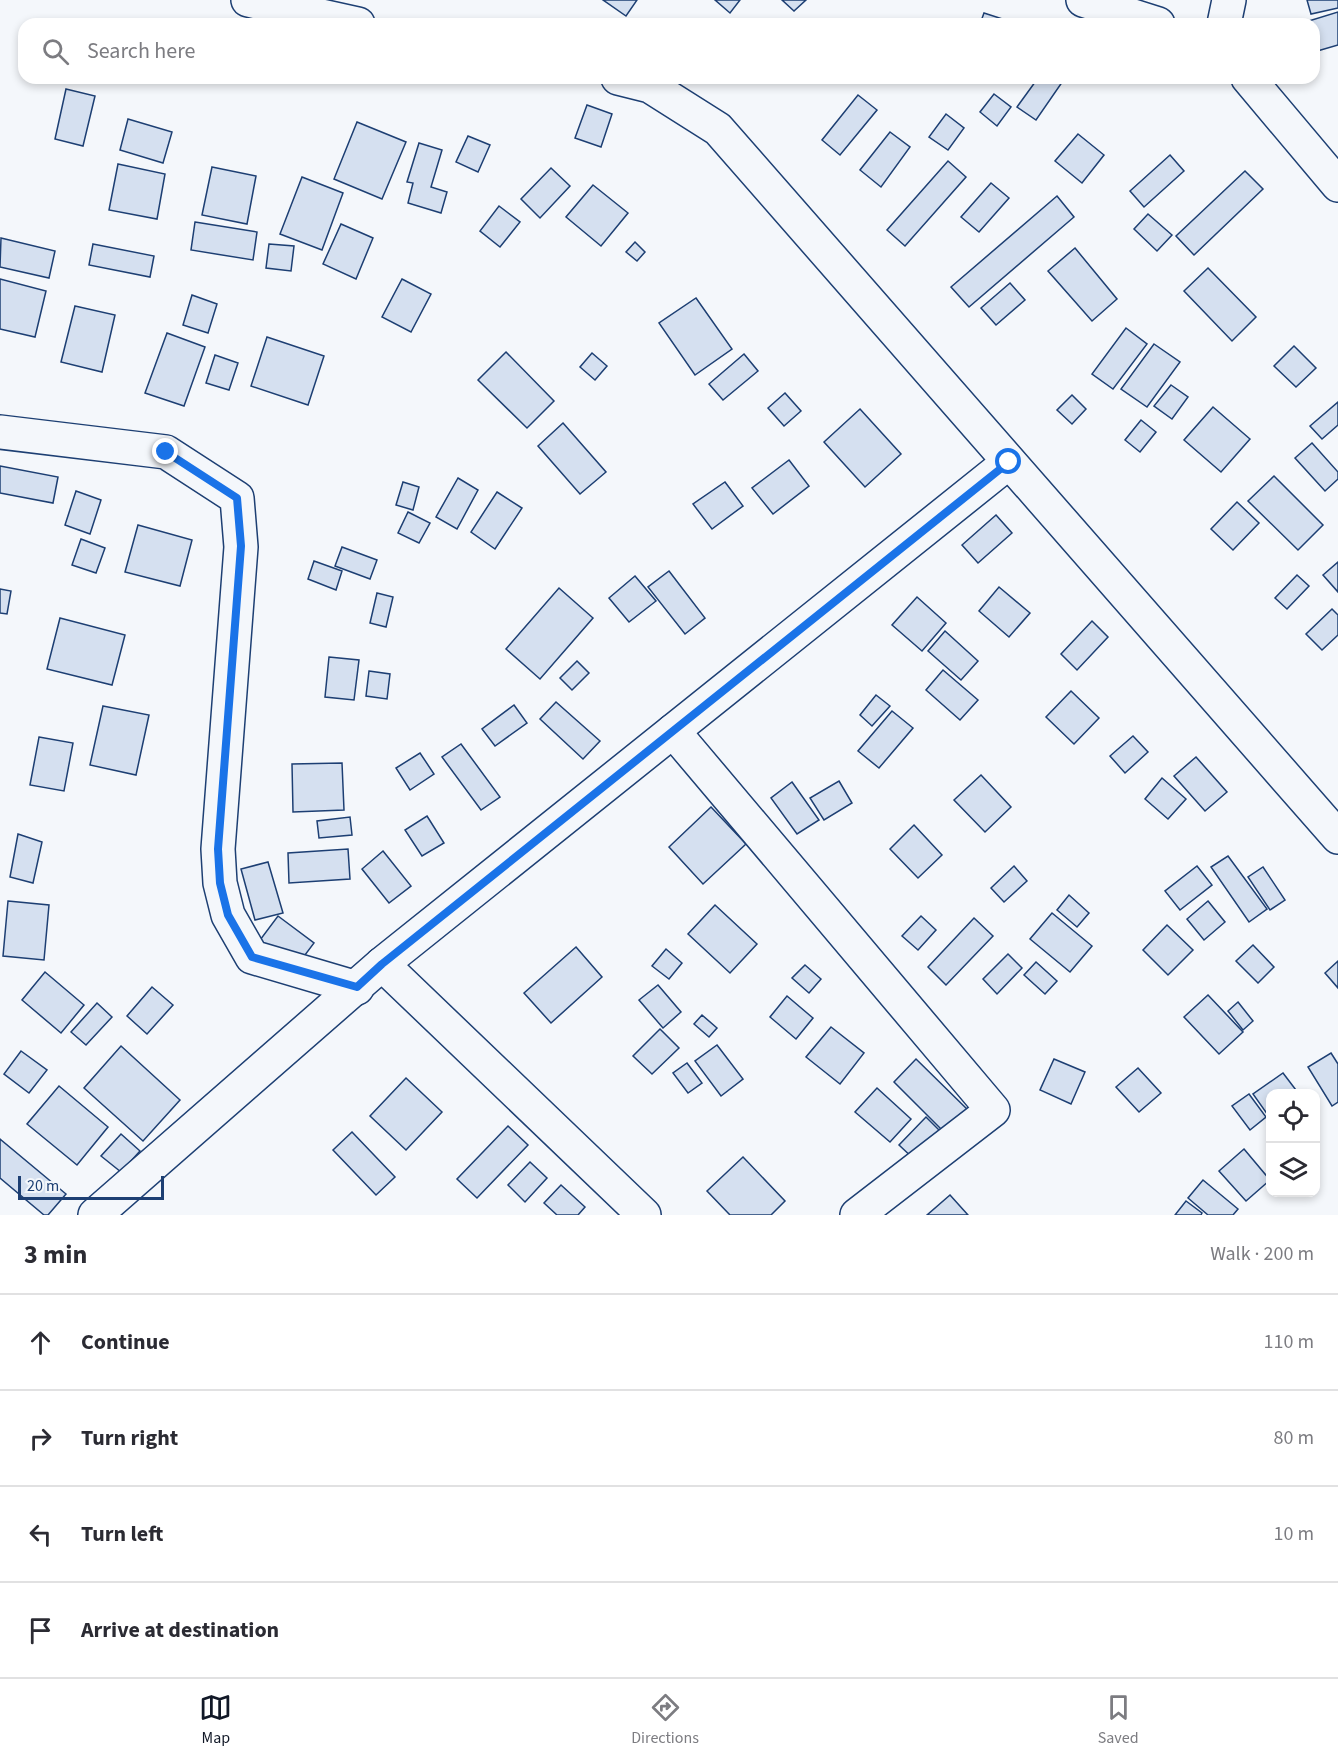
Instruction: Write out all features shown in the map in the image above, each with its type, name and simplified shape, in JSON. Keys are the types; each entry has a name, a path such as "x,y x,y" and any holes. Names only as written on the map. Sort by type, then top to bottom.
{"street":[{"path":"248,0 353,15"},
{"path":"1083,0 1139,18"},
{"path":"1225,18 1229,0"},
{"path":"642,84 650,86 718,129 1338,837"},
{"path":"1253,84 1338,184"},
{"path":"0,432 166,452 237,498 241,546 218,849 220,883 228,915 252,957 357,987"},
{"path":"95,1215 382,964 1009,462"},
{"path":"673,731 993,1110 857,1215"},
{"path":"382,964 644,1215"}],"building":[{"path":"603,0 637,0 626,16"},
{"path":"715,0 740,0 730,13"},
{"path":"782,0 806,0 794,11"},
{"path":"1307,0 1338,0 1338,8 1311,14"},
{"path":"1338,12 1338,45 1320,50 1318,18"},
{"path":"984,13 1000,18 982,18"},
{"path":"1034,84 1061,84 1036,120 1017,107"},
{"path":"66,89 95,96 83,146 55,139"},
{"path":"994,94 1011,107 997,126 980,112"},
{"path":"858,95 877,110 840,155 822,140"},
{"path":"587,105 612,114 601,147 575,138"},
{"path":"946,114 964,128 948,150 929,137"},
{"path":"128,119 172,132 163,163 120,150"},
{"path":"357,122 406,142 382,199 334,179"},
{"path":"890,132 910,147 881,187 860,170"},
{"path":"1078,134 1104,155 1082,183 1055,161"},
{"path":"468,136 490,145 478,172 456,162"},
{"path":"419,143 442,150 431,187 447,192 441,213 408,203 413,183 407,182"},
{"path":"1170,155 1184,171 1144,207 1130,191"},
{"path":"948,161 966,177 905,246 887,230"},
{"path":"118,164 165,174 157,219 109,210"},
{"path":"212,167 256,176 247,224 202,215"},
{"path":"551,168 570,186 540,218 521,199"},
{"path":"1245,171 1263,189 1194,255 1176,236"},
{"path":"302,177 343,193 322,250 280,234"},
{"path":"991,183 1009,198 979,232 961,217"},
{"path":"593,185 628,213 601,246 566,217"},
{"path":"1057,196 1074,217 969,307 951,287"},
{"path":"499,206 520,222 500,247 480,231"},
{"path":"1148,214 1172,235 1157,251 1134,229"},
{"path":"195,222 257,232 253,260 191,250"},
{"path":"341,224 373,238 356,279 323,264"},
{"path":"1,238 55,251 49,278 0,267"},
{"path":"635,242 645,252 637,261 626,252"},
{"path":"93,244 154,256 150,277 89,265"},
{"path":"269,244 294,246 291,271 266,268"},
{"path":"1075,248 1117,299 1092,321 1048,271"},
{"path":"1208,268 1256,317 1232,341 1184,291"},
{"path":"0,279 46,291 35,337 0,329"},
{"path":"402,279 431,294 411,332 382,317"},
{"path":"1010,283 1025,300 996,325 981,308"},
{"path":"192,295 217,304 208,333 183,325"},
{"path":"696,298 732,349 695,375 659,323"},
{"path":"75,306 115,315 102,372 61,362"},
{"path":"1126,328 1147,344 1113,389 1092,374"},
{"path":"167,333 205,347 184,406 145,393"},
{"path":"267,337 324,356 308,405 251,386"},
{"path":"1154,344 1180,362 1147,407 1121,389"},
{"path":"1294,346 1316,368 1296,387 1274,366"},
{"path":"506,352 554,401 527,428 478,380"},
{"path":"592,353 607,366 595,380 580,367"},
{"path":"744,354 758,371 723,400 709,384"},
{"path":"215,355 238,363 229,390 206,383"},
{"path":"1171,385 1188,397 1172,419 1154,406"},
{"path":"785,393 801,411 784,426 768,408"},
{"path":"1072,395 1086,409 1072,424 1057,410"},
{"path":"1338,402 1338,425 1322,439 1310,426"},
{"path":"1213,407 1250,439 1221,472 1184,440"},
{"path":"860,409 901,454 865,487 824,442"},
{"path":"1141,420 1156,432 1140,452 1125,440"},
{"path":"563,423 606,472 580,494 538,446"},
{"path":"1312,443 1338,472 1338,479 1325,491 1295,458"},
{"path":"789,460 809,486 773,514 752,488"},
{"path":"0,466 58,477 53,503 0,493"},
{"path":"1274,476 1323,525 1298,550 1248,501"},
{"path":"458,478 478,490 457,529 436,517"},
{"path":"403,482 419,487 413,510 396,505"},
{"path":"725,482 743,506 712,529 693,504"},
{"path":"76,491 101,500 90,534 65,525"},
{"path":"497,492 522,508 495,549 471,532"},
{"path":"1237,502 1259,523 1233,550 1211,529"},
{"path":"408,512 430,523 419,543 398,533"},
{"path":"996,515 1012,533 978,563 962,545"},
{"path":"138,525 192,540 180,586 125,572"},
{"path":"81,539 105,548 96,573 72,565"},
{"path":"342,547 377,560 370,579 335,566"},
{"path":"314,561 342,571 336,590 308,579"},
{"path":"1338,562 1338,592 1323,575"},
{"path":"669,571 705,618 685,634 648,587"},
{"path":"1297,575 1309,586 1287,609 1275,598"},
{"path":"635,576 656,601 629,622 609,598"},
{"path":"999,587 1030,613 1009,637 979,611"},
{"path":"559,588 593,618 540,679 506,649"},
{"path":"0,589 11,591 7,614 0,613"},
{"path":"377,593 393,597 386,627 370,623"},
{"path":"917,597 946,623 922,651 892,625"},
{"path":"1332,609 1338,615 1338,635 1322,650 1306,634"},
{"path":"60,618 125,635 112,685 47,669"},
{"path":"1092,621 1108,637 1077,670 1061,654"},
{"path":"945,631 978,661 961,680 928,651"},
{"path":"329,657 359,660 354,700 325,697"},
{"path":"577,661 589,673 572,690 560,678"},
{"path":"943,670 978,700 960,720 926,690"},
{"path":"369,671 390,674 387,699 366,696"},
{"path":"1071,691 1099,718 1074,744 1046,717"},
{"path":"876,695 890,706 872,726 860,715"},
{"path":"556,702 600,741 583,759 540,719"},
{"path":"514,705 527,723 495,746 482,729"},
{"path":"103,706 149,715 136,775 90,765"},
{"path":"892,711 913,728 879,768 858,751"},
{"path":"1133,736 1148,752 1125,773 1110,756"},
{"path":"39,737 73,743 64,791 30,785"},
{"path":"461,744 500,797 481,810 442,757"},
{"path":"420,753 434,774 410,790 396,768"},
{"path":"1196,757 1227,792 1205,811 1174,776"},
{"path":"342,763 344,810 293,812 292,764"},
{"path":"981,775 1011,807 985,832 954,800"},
{"path":"1162,778 1186,799 1168,819 1145,799"},
{"path":"839,781 852,803 824,820 810,798"},
{"path":"792,782 819,820 797,834 771,798"},
{"path":"711,807 746,844 703,884 669,847"},
{"path":"427,816 444,843 422,856 405,830"},
{"path":"350,817 352,835 319,838 317,821"},
{"path":"914,825 942,855 918,878 890,849"},
{"path":"18,834 42,842 33,883 10,877"},
{"path":"348,849 350,879 289,883 288,853"},
{"path":"383,851 411,886 389,903 362,869"},
{"path":"1228,856 1267,909 1249,922 1211,867"},
{"path":"268,862 283,913 255,920 241,869"},
{"path":"1014,866 1027,881 1004,902 991,888"},
{"path":"1197,866 1212,885 1180,910 1165,891"},
{"path":"1263,867 1285,900 1270,910 1248,877"},
{"path":"1069,895 1089,913 1077,927 1057,910"},
{"path":"8,901 49,905 44,960 3,956"},
{"path":"1208,901 1225,922 1204,940 1187,919"},
{"path":"715,905 757,944 730,973 688,934"},
{"path":"1052,913 1092,946 1070,972 1030,939"},
{"path":"278,916 314,943 296,967 260,940"},
{"path":"921,916 936,930 918,950 902,936"},
{"path":"974,918 993,936 946,985 928,967"},
{"path":"1167,925 1193,950 1168,975 1143,950"},
{"path":"1253,945 1274,967 1258,983 1236,961"},
{"path":"576,947 602,977 551,1023 524,993"},
{"path":"666,949 682,963 669,979 652,966"},
{"path":"1008,954 1022,968 997,994 983,979"},
{"path":"1338,961 1338,988 1325,973"},
{"path":"1036,962 1057,981 1045,994 1024,975"},
{"path":"805,965 821,979 809,993 792,978"},
{"path":"45,972 84,1005 61,1033 22,1000"},
{"path":"658,985 681,1012 663,1028 639,1000"},
{"path":"152,987 173,1005 147,1034 127,1016"},
{"path":"1208,995 1243,1032 1219,1054 1184,1017"},
{"path":"787,996 813,1018 796,1039 770,1017"},
{"path":"1238,1002 1253,1021 1243,1030 1228,1011"},
{"path":"97,1003 112,1017 86,1045 71,1032"},
{"path":"702,1015 717,1028 709,1037 694,1024"},
{"path":"831,1027 864,1053 840,1084 806,1057"},
{"path":"660,1029 679,1048 652,1074 633,1056"},
{"path":"717,1045 743,1079 721,1096 695,1061"},
{"path":"121,1046 180,1100 143,1141 84,1088"},
{"path":"21,1051 47,1070 29,1093 4,1074"},
{"path":"1331,1053 1338,1064 1338,1102 1332,1106 1308,1067"},
{"path":"916,1059 971,1113 948,1136 894,1082"},
{"path":"1054,1059 1085,1072 1071,1104 1040,1090"},
{"path":"687,1063 702,1083 688,1093 673,1073"},
{"path":"1138,1068 1161,1093 1139,1112 1116,1087"},
{"path":"1283,1073 1295,1089 1266,1089 1266,1112 1253,1094"},
{"path":"406,1078 442,1112 406,1150 370,1116"},
{"path":"59,1086 108,1127 77,1165 27,1124"},
{"path":"877,1088 911,1119 890,1142 855,1112"},
{"path":"1249,1094 1266,1117 1250,1130 1232,1106"},
{"path":"926,1117 942,1133 916,1161 899,1145"},
{"path":"508,1126 528,1145 477,1198 457,1179"},
{"path":"352,1132 395,1177 376,1195 333,1150"},
{"path":"121,1134 140,1151 121,1172 101,1156"},
{"path":"0,1139 66,1194 48,1215 44,1215 0,1178"},
{"path":"1244,1149 1266,1175 1266,1184 1246,1201 1219,1171"},
{"path":"743,1157 785,1201 771,1215 730,1215 707,1191"},
{"path":"530,1162 547,1178 525,1202 508,1185"},
{"path":"1203,1180 1238,1209 1233,1215 1208,1215 1188,1198"},
{"path":"561,1185 585,1207 578,1215 557,1215 544,1203"},
{"path":"950,1195 968,1215 927,1215"},
{"path":"1186,1201 1202,1213 1201,1215 1175,1215"}],"route":[{"path":"166,452 237,498 241,546 218,849 220,883 228,915 252,957 357,987 382,964 1009,462"}]}
